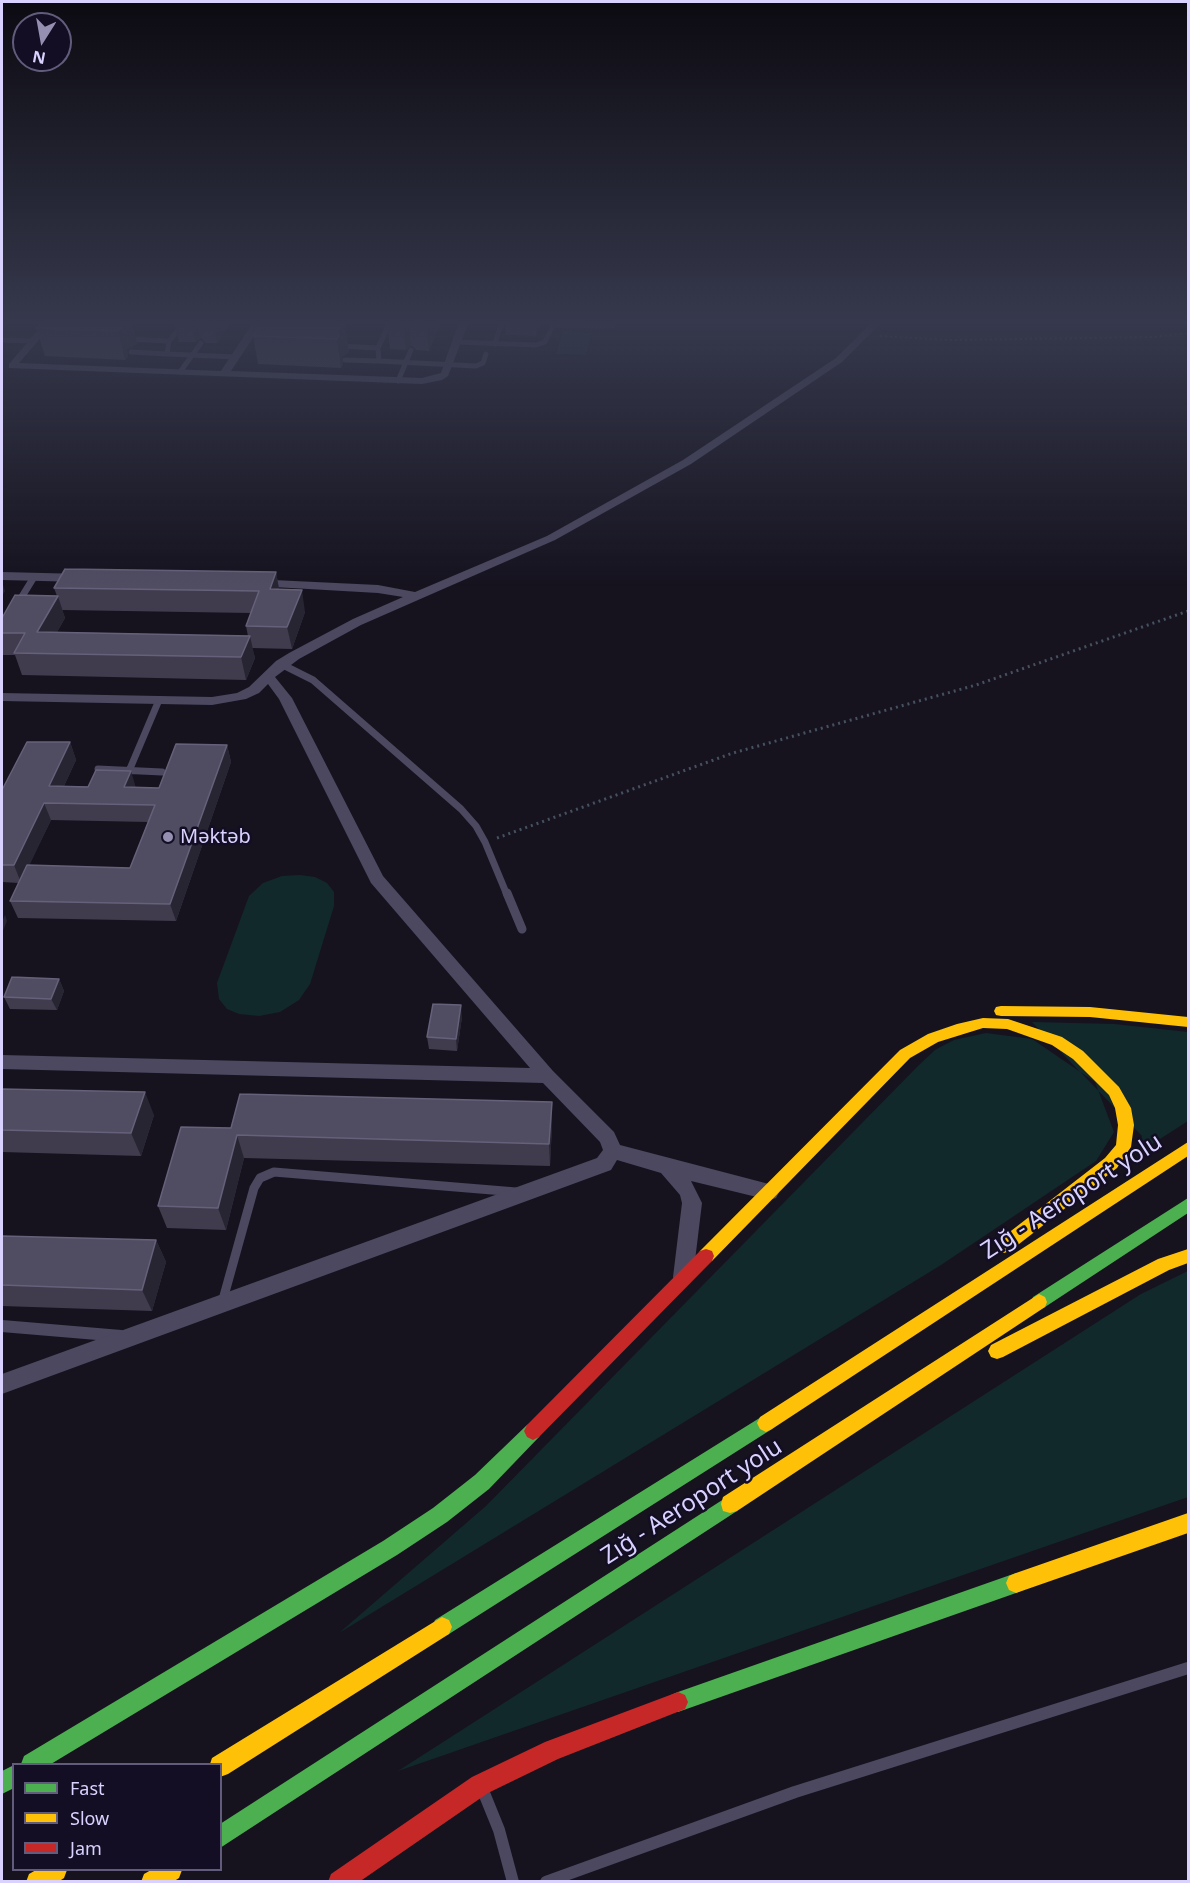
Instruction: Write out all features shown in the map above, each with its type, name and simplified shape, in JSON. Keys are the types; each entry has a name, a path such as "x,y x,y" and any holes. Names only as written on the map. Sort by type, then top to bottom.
{"main road":[{"path":"34,1763 390,1548 440,1515 482,1482 905,1054 941,1025 990,1011 1090,1012 1188,1022"},
{"path":"905,1054 933,1038 957,1029 983,1023 1008,1024 1057,1041 1078,1055 1114,1090 1123,1108 1126,1125 1123,1147 1110,1163 997,1251"},
{"name":"Zığ - Aeroport yolu","path":"222,1765 808,1396 1188,1148"},
{"name":"Zığ - Aeroport yolu","path":"222,1836 1188,1204"},
{"path":"988,1356 1164,1264 1188,1256"},
{"path":"808,1396 960,1280"},
{"path":"834,1436 958,1372"},
{"path":"339,1881 480,1785 553,1750 629,1719 1188,1523"},
{"path":"37,1881 53,1871"},
{"path":"152,1881 168,1871"}],"street":[{"path":"2,697 228,700 254,690 275,670 357,622 551,538 687,462 762,412"},
{"path":"2,576 93,578"},
{"path":"246,582 378,589 416,596"},
{"path":"275,670 285,698 377,879 547,1076 607,1137 613,1151"},
{"path":"2,1062 547,1076"},
{"path":"613,1151 769,1192"},
{"path":"2,1384 604,1164 613,1151"},
{"path":"667,1167 688,1191 692,1203 683,1279"}],"lane":[{"path":"16,607 34,577"},
{"path":"275,670 313,680 461,809 476,826 485,842 522,930"},
{"path":"129,771 159,700"},
{"path":"98,769 162,772"},
{"path":"222,1304 254,1188 260,1179 274,1172 525,1193"},
{"path":"2,1326 133,1336"},
{"path":"546,1881 795,1792 1188,1668"},
{"path":"480,1785 499,1830 513,1881"}],"path":[{"path":"485,842 733,753 976,685 1188,611"}],"green space":[{"path":"282,876 315,877 327,883 334,892 334,906 310,984 299,1000 280,1012 259,1016 239,1014 227,1009 219,999 217,983 249,896 263,883"},
{"path":"1032,1022 1114,1024 1188,1032 1188,1121 1135,1155 1142,1136"},
{"path":"986,1033 1032,1039 1095,1082 1114,1132 1096,1161 941,1265 339,1633 486,1506 935,1050 954,1040"},
{"path":"1188,1271 1188,1497 398,1771 1141,1294"}],"building":[{"path":"65,569 276,572 270,589 302,590 287,627 246,626 259,591 54,588"},
{"path":"15,595 58,596 37,632 250,636 241,657 14,653 25,633 2,633 2,618"},
{"path":"27,742 70,742 49,786 88,787 96,770 131,771 124,787 159,788 176,744 227,745 170,904 10,901 27,865 130,868 155,805 44,803 14,865 2,865 2,790"},
{"path":"12,977 59,979 51,999 4,997"},
{"path":"433,1004 461,1005 456,1039 427,1037"},
{"path":"2,1089 145,1092 131,1133 2,1130"},
{"path":"240,1094 552,1102 549,1144 237,1135 218,1208 158,1206 181,1127 231,1128"},
{"path":"2,1236 156,1240 142,1290 2,1285"}],"traffic: fast":[{"path":"1039,1302 1188,1205"},
{"path":"442,1627 766,1423"},
{"path":"34,1763 390,1548 440,1515 482,1482 533,1431"},
{"path":"222,1836 730,1504"},
{"path":"678,1702 1016,1583"},
{"path":"2,1783 12,1777"}],"traffic: slow":[{"path":"1001,1011 1090,1012 1188,1022"},
{"path":"905,1054 933,1038 957,1029 983,1023 1008,1024 1057,1041 1078,1055 1114,1091 1123,1108 1126,1125 1123,1147 1111,1163 1004,1246"},
{"path":"706,1256 905,1054"},
{"path":"766,1423 1188,1148"},
{"path":"997,1351 1164,1264 1188,1256"},
{"path":"730,1504 1039,1302"},
{"path":"1016,1583 1188,1523"},
{"path":"222,1765 442,1627"},
{"path":"37,1882 54,1871"},
{"path":"152,1882 169,1871"}],"traffic: jam":[{"path":"533,1431 706,1256"},
{"path":"339,1882 480,1785 553,1750 678,1702"}],"place":[{"name":"Məktəb","path":"168,837"}]}
